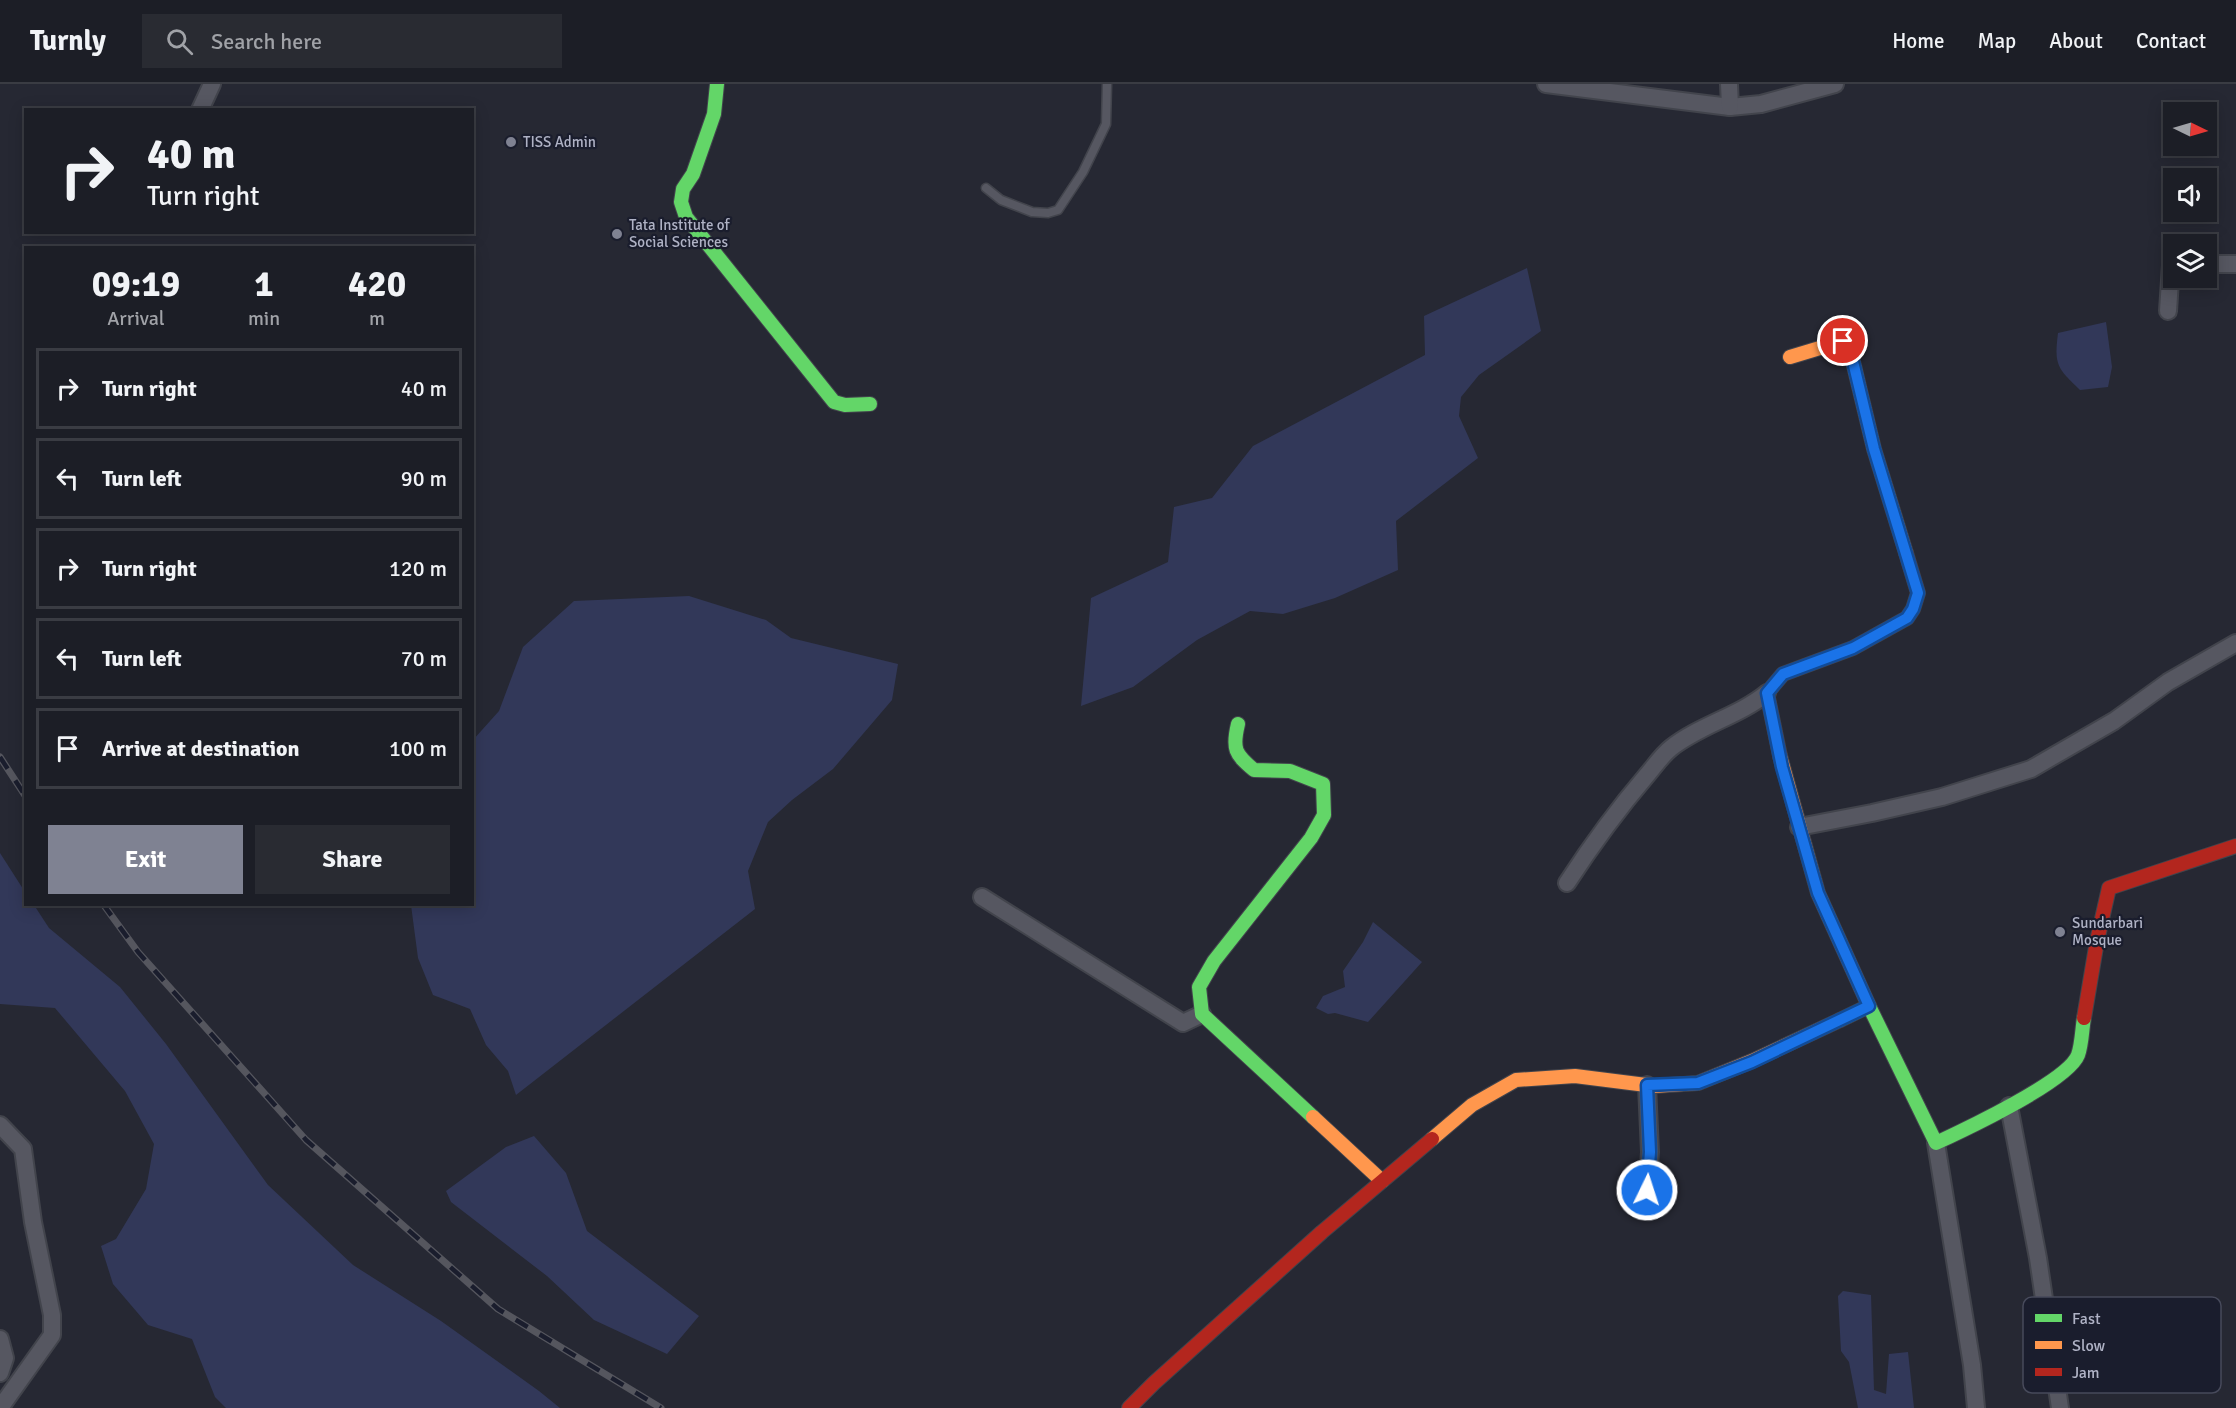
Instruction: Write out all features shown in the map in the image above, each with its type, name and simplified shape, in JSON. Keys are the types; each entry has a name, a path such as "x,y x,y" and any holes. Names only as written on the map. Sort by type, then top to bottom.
{"street":[{"path":"201,108 212,84"},
{"path":"717,84 714,114 693,174 683,189 681,202 686,217 834,402 845,405 870,404"},
{"path":"1546,84 1730,108 1761,104 1835,84"},
{"path":"1729,84 1730,108"},
{"path":"2217,264 2236,264"},
{"path":"2168,311 2170,288"},
{"path":"1567,883 1584,856 1670,748 1730,714 1751,706 1767,693 1783,674 1853,648 1907,618 1913,609 1918,593 1874,449 1850,349 1843,341 1790,357"},
{"path":"1799,826 1942,797 2031,769 2114,721 2168,682 2236,643"},
{"path":"1767,693 1782,767 1818,893 1869,1006 1936,1143 1972,1365 1976,1408"},
{"path":"1238,724 1233,745 1237,755 1254,770 1283,768 1323,784 1324,815 1311,838 1214,961 1199,987 1202,1014 1382,1181"},
{"path":"1936,1143 1976,1125 2062,1075 2078,1056 2097,941 2109,888 2236,846"},
{"path":"982,897 1183,1023 1202,1014"},
{"path":"1129,1408 1162,1375 1382,1181 1472,1105 1516,1080 1575,1077 1647,1085 1698,1083 1752,1062 1869,1006"},
{"path":"1646,1210 1650,1152 1647,1085"},
{"path":"2009,1106 2044,1297"},
{"path":"0,1125 23,1149 33,1222 52,1315 52,1335 0,1408"},
{"path":"0,1339 5,1358 0,1373"},
{"path":"2058,1393 2060,1408"}],"lane":[{"path":"986,188 1001,200 1032,212 1048,213 1058,210 1083,172 1106,123 1107,84"}],"water":[{"path":"1527,268 1541,331 1479,375 1461,397 1459,416 1478,458 1396,521 1398,570 1335,598 1283,614 1250,611 1197,640 1133,687 1081,706 1091,598 1168,562 1174,507 1212,498 1253,446 1425,355 1424,316"},
{"path":"2106,322 2112,367 2108,387 2080,390 2059,365 2057,359 2058,333"},
{"path":"689,596 766,620 791,638 898,664 892,700 833,769 792,800 768,822 748,871 755,909 516,1095 508,1071 486,1045 470,1009 433,995 418,958 411,906 474,906 474,739 499,711 523,647 574,601"},
{"path":"0,853 24,890 24,906 35,906 49,928 120,987 166,1044 268,1185 353,1265 441,1321 560,1408 226,1408 215,1397 192,1339 148,1325 113,1284 101,1246 116,1239 146,1189 154,1144 125,1091 55,1008 0,1004"},
{"path":"1373,922 1422,962 1368,1022 1335,1013 1328,1014 1316,1008 1323,996 1345,987 1343,971 1363,942"},
{"path":"534,1136 566,1173 587,1231 699,1316 667,1354 594,1320 547,1276 451,1202 446,1191 506,1147"},
{"path":"1843,1291 1871,1295 1874,1390 1886,1394 1889,1354 1908,1352 1914,1408 1858,1408 1849,1362 1841,1351 1838,1296"}],"railway":[{"path":"0,757 24,794"},
{"path":"104,906 138,952 306,1140 498,1309 661,1408"}],"traffic: fast":[{"path":"717,84 714,114 693,174 683,189 681,202 686,217 834,402 845,405 870,404"},
{"path":"1238,724 1235,745 1243,760 1254,770 1290,771 1323,784 1324,815 1311,838 1214,961 1199,987 1202,1014 1313,1117"},
{"path":"1840,1020 1869,1006 1936,1143 2014,1104 2056,1078 2070,1066 2078,1055 2084,1018"}],"traffic: slow":[{"path":"1790,357 1843,341 1850,349 1874,449 1906,553"},
{"path":"1780,756 1818,893 1869,1006"},
{"path":"1432,1139 1472,1105 1516,1080 1575,1076 1654,1086 1698,1083 1840,1020"},
{"path":"1313,1117 1382,1181"}],"traffic: jam":[{"path":"1780,756 1767,693 1783,674 1853,648 1907,618 1913,609 1918,593 1906,553"},
{"path":"2084,1018 2109,888 2236,846"},
{"path":"1129,1408 1322,1232 1432,1139"}],"place":[{"name":"TISS Admin","path":"511,142"},
{"name":"Tata Institute of Social Sciences","path":"617,234"},
{"name":"Sundarbari Mosque","path":"2060,932"}],"route":[{"path":"1647,1190 1650,1152 1647,1085 1698,1083 1752,1062 1869,1006 1818,893 1782,767 1767,693 1783,674 1853,648 1907,618 1917,601 1918,593 1874,449 1850,349 1843,341"}]}
